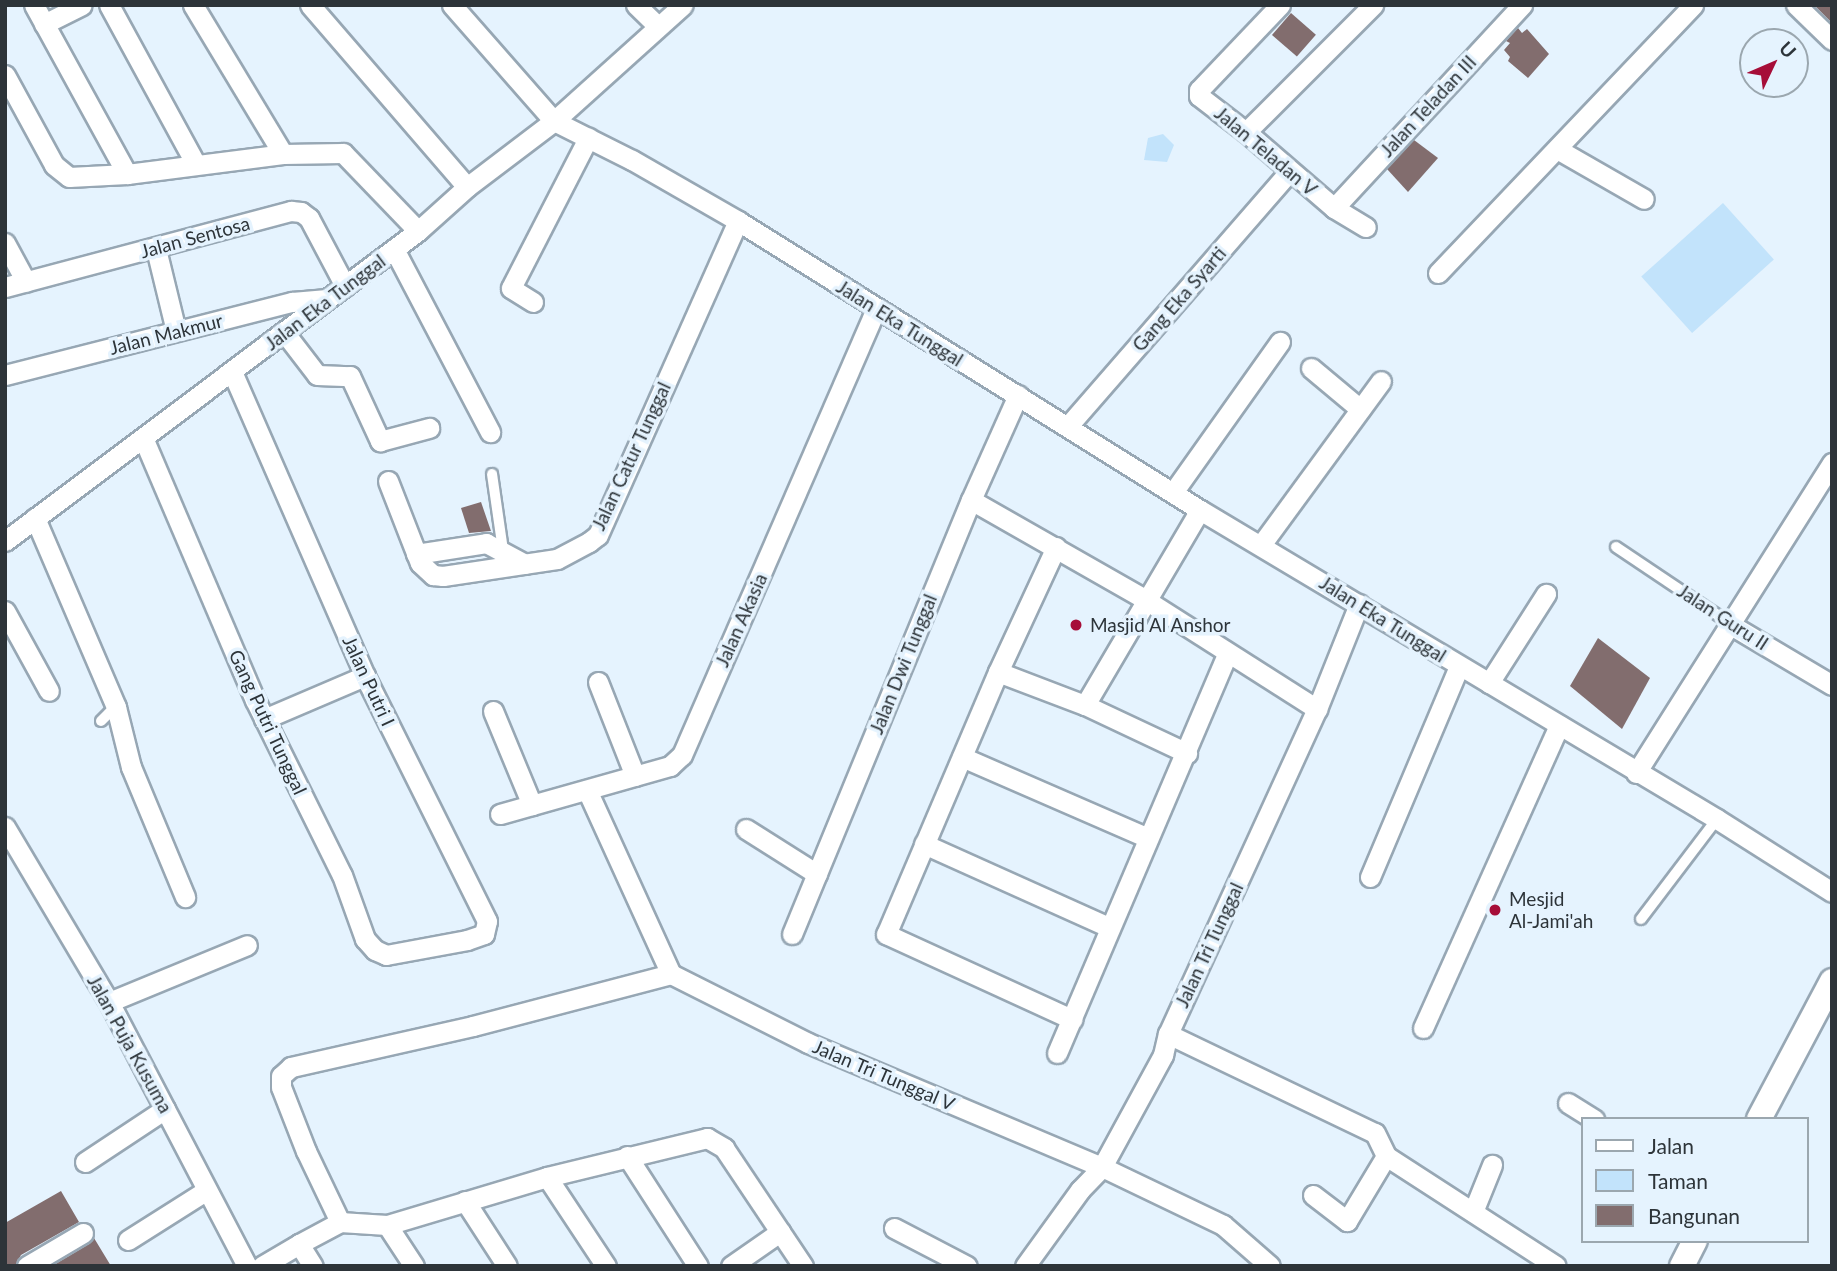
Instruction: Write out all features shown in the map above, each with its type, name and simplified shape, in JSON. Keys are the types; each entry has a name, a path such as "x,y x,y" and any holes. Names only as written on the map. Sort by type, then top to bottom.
{"street":[{"path":"34,5 127,174"},
{"path":"44,24 82,5"},
{"path":"109,5 195,163"},
{"path":"193,5 284,154"},
{"path":"310,5 467,187"},
{"path":"452,5 554,121 683,5"},
{"path":"636,5 657,26"},
{"name":"Jalan Teladan V","path":"1280,5 1199,90 1199,96 1247,132 1334,208 1366,227"},
{"path":"1247,132 1373,5"},
{"name":"Jalan Teladan III","path":"1334,208 1522,5"},
{"path":"1438,273 1693,5"},
{"path":"1797,5 1832,40"},
{"path":"5,75 60,173 69,177 127,174 195,163 284,154 343,153 418,231"},
{"name":"Jalan Eka Tunggal","path":"5,541 144,440 418,231 467,187 554,121 738,221 876,309 1174,491 1200,510 1717,819 1832,892"},
{"path":"533,302 511,288 588,138"},
{"path":"1557,149 1644,199"},
{"name":"Gang Eka Syarti","path":"1068,426 1290,171"},
{"name":"Jalan Sentosa","path":"5,287 291,211 301,212 309,218 345,286"},
{"name":"Jalan Catur Tunggal","path":"416,554 420,563 433,575 443,576 557,559 598,535 738,221"},
{"path":"5,243 26,282"},
{"path":"156,248 176,331"},
{"path":"394,249 490,432"},
{"name":"Jalan Makmur","path":"5,374 292,302 328,299"},
{"name":"Jalan Akasia","path":"500,814 670,766 682,755 876,309"},
{"path":"284,332 317,375 350,376 380,440 429,428"},
{"path":"1174,491 1280,342"},
{"path":"1311,368 1360,409"},
{"name":"Jalan Putri I","path":"232,372 365,676 487,920 484,934 429,947"},
{"path":"1261,545 1381,381"},
{"name":"Jalan Dwi Tunggal","path":"792,934 971,500 1018,396"},
{"name":"Gang Putri Tunggal","path":"144,440 264,719 342,875 365,939 375,950 386,955 429,947"},
{"path":"1636,773 1832,463"},
{"path":"388,481 416,554 486,543 525,564"},
{"path":"971,500 1146,600 1317,709"},
{"path":"1085,705 1200,510"},
{"path":"35,518 116,707 131,767 185,897"},
{"path":"1056,547 998,672 886,934 1072,1019"},
{"path":"1489,683 1546,594"},
{"name":"Jalan Tri Tunggal","path":"1025,1266 1080,1190 1102,1167 1163,1055 1168,1034 1317,709 1359,604"},
{"path":"5,611 48,691"},
{"name":"Jalan Guru II","path":"1731,625 1832,685"},
{"path":"1057,1053 1227,654"},
{"path":"1370,877 1459,666"},
{"path":"998,672 1085,705 1187,753"},
{"path":"264,719 365,676"},
{"path":"598,682 635,776"},
{"path":"494,711 532,805"},
{"path":"1423,1028 1559,725"},
{"path":"962,757 1148,838"},
{"path":"340,1222 281,1087 281,1076 291,1067 473,1026 671,974 587,790"},
{"name":"Jalan Puja Kusuma","path":"5,827 109,1002 247,1266"},
{"path":"746,829 817,874"},
{"path":"924,844 1109,927"},
{"path":"109,1002 247,945"},
{"name":"Jalan Tri Tunggal V","path":"671,974 808,1043 1102,1167 1223,1225 1270,1266"},
{"path":"1760,1117 1832,981"},
{"path":"1168,1034 1375,1133 1386,1156 1556,1266"},
{"path":"1567,1103 1591,1117"},
{"path":"85,1162 165,1109"},
{"path":"262,1266 340,1222 387,1225 547,1177 707,1138 724,1148 803,1266"},
{"path":"627,1156 698,1266"},
{"path":"1313,1195 1347,1221 1386,1156"},
{"path":"1473,1212 1492,1165"},
{"path":"547,1177 606,1266"},
{"path":"128,1240 207,1189"},
{"path":"465,1201 507,1266"},
{"path":"387,1225 414,1266"},
{"path":"894,1228 967,1266"},
{"path":"732,1266 780,1232"},
{"path":"27,1266 83,1233"},
{"path":"1682,1266 1694,1243"},
{"path":"299,1244 313,1266"}],"lane":[{"path":"492,474 503,550"},
{"name":"Jalan Guru II","path":"1616,547 1731,625"},
{"path":"101,722 116,707"},
{"path":"1641,919 1717,819"}],"green space":[{"path":"1163,134 1174,145 1167,162 1144,160 1148,138"},
{"path":"1723,203 1774,259 1692,333 1641,277"}],"building":[{"path":"1814,5 1832,5 1832,23"},
{"path":"1291,13 1316,35 1297,57 1272,35"},
{"path":"1518,28 1522,33 1527,29 1549,54 1528,78 1508,61 1510,57 1504,50 1510,43 1506,41"},
{"path":"1414,140 1438,158 1408,192 1387,169"},
{"path":"481,502 491,531 469,533 461,508"},
{"path":"1598,638 1650,678 1622,729 1570,686"},
{"path":"61,1191 79,1222 21,1255 15,1266 5,1266 5,1223"},
{"path":"94,1238 111,1266 52,1266 89,1244"}],"place":[{"name":"Masjid Al Anshor","path":"1076,625"},
{"name":"Mesjid Al-Jami'ah","path":"1495,910"}]}
